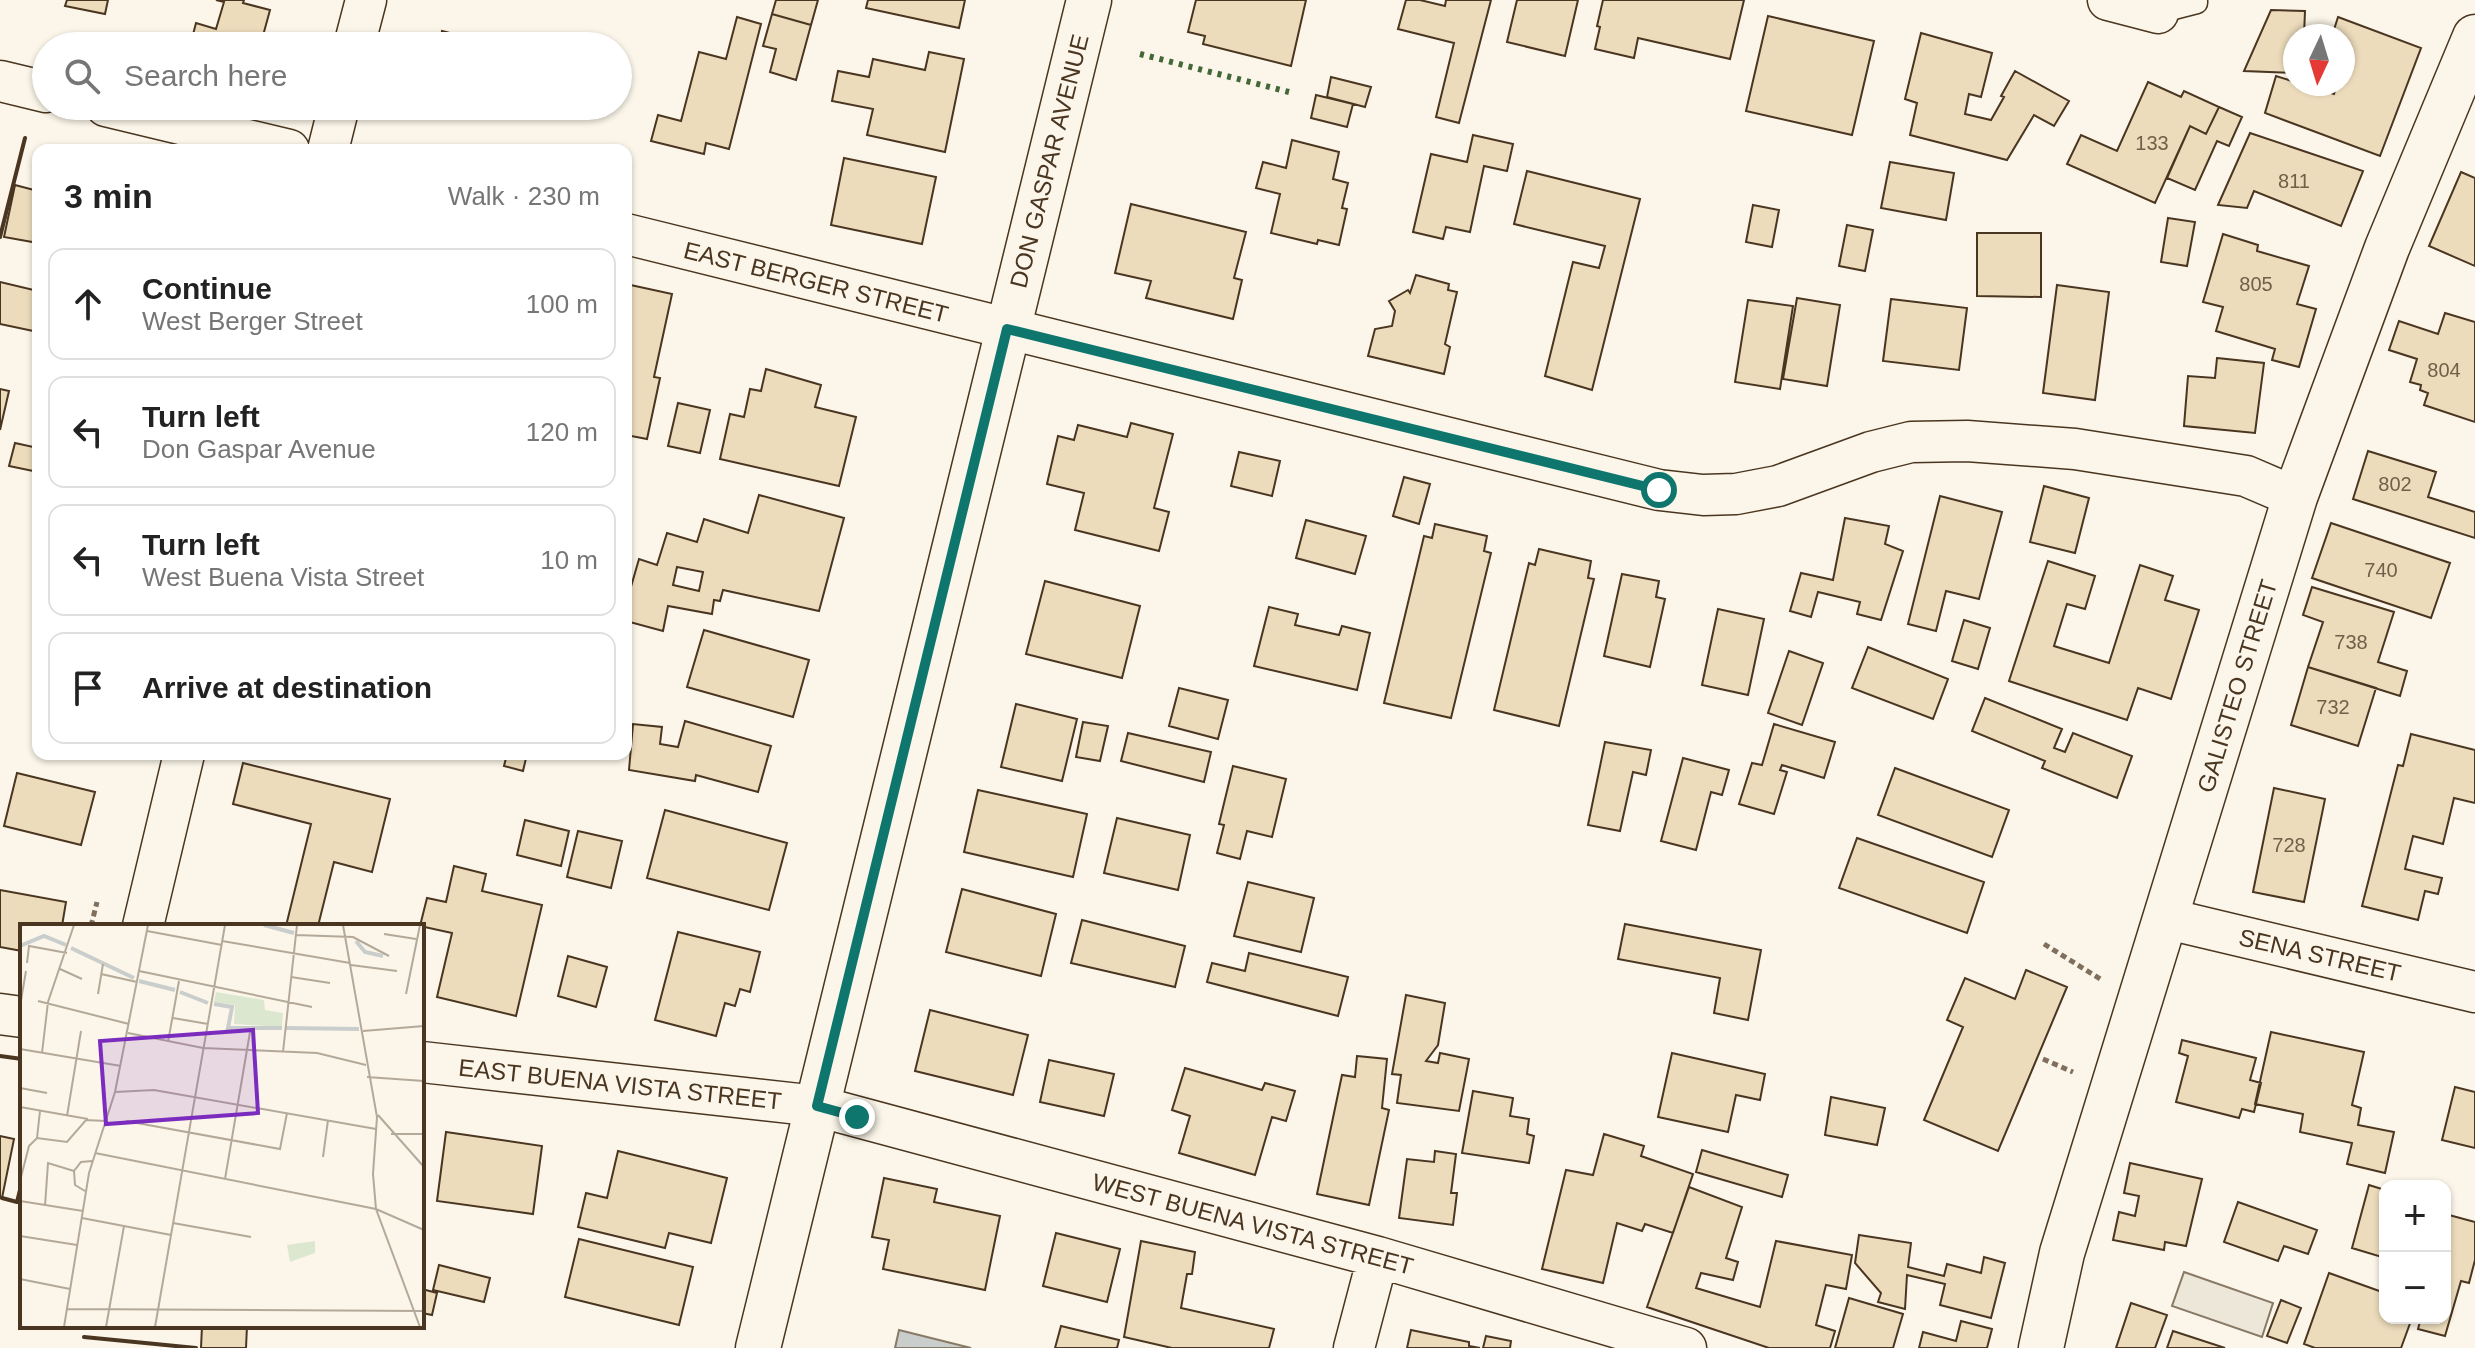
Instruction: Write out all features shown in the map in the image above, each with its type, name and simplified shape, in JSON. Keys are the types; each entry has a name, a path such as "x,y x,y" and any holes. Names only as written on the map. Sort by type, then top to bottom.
{"street":[{"path":"358,32 366,0"},
{"name":"DON GASPAR AVENUE","path":"758,1348 1089,0"},
{"path":"2108,0 2158,13"},
{"name":"GALISTEO STREET","path":"2041,1348 2062,1253 2295,497 2387,248 2475,37"},
{"path":"0,81 32,89"},
{"path":"164,120 264,144"},
{"path":"330,144 336,120"},
{"name":"EAST BERGER STREET","path":"632,235 1659,490 1703,495 1736,494 1778,486 1871,452 1911,442 1967,441 2075,449 2246,476 2295,497"},
{"path":"143,924 183,760"},
{"name":"SENA STREET","path":"2164,918 2475,992"},
{"path":"0,1014 20,1017"},
{"name":"EAST BUENA VISTA STREET","path":"424,1062 817,1106"},
{"name":"WEST BUENA VISTA STREET","path":"817,1106 1378,1257 1686,1348"},
{"path":"1354,1348 1378,1257"}],"lane":[{"path":"2158,13 2197,3 2197,0"}],"path":[{"path":"92,924 97,902"},
{"path":"2044,944 2107,983"},
{"path":"2043,1059 2078,1074"}],"shaded area":[{"path":"2184,1272 2273,1303 2262,1337 2172,1306"},
{"path":"899,1330 971,1348 895,1348"}],"building":[{"path":"67,0 108,0 105,14 65,6"},
{"path":"216,0 244,0 243,3 270,10 264,32 194,32 196,23 216,29 224,2"},
{"path":"776,0 818,0 811,25 772,14"},
{"path":"868,0 965,0 959,28 866,8"},
{"path":"1196,0 1306,0 1291,66 1203,44 1205,36 1188,32"},
{"path":"1406,0 1445,6 1446,0 1491,0 1459,123 1436,117 1454,43 1398,29"},
{"path":"1517,0 1578,0 1565,56 1507,42"},
{"path":"1603,0 1744,0 1730,59 1638,38 1634,58 1595,49"},
{"path":"2271,10 2305,11 2304,24 2283,24 2283,73 2244,71"},
{"path":"772,14 811,25 796,80 770,72 776,49 763,46"},
{"path":"1768,16 1874,41 1852,135 1746,111"},
{"path":"737,17 761,24 729,149 706,143 704,154 651,141 658,115 681,121 699,52 726,59"},
{"path":"2338,17 2421,48 2380,156 2265,113 2276,76 2283,78 2283,96 2355,96 2355,24 2336,24"},
{"path":"1921,33 1992,53 1981,97 1969,94 1965,114 1991,120 2015,71 2069,101 2054,126 2034,115 2007,160 1910,135 1917,103 1905,99"},
{"path":"929,52 964,59 945,152 867,135 873,109 832,101 838,71 869,77 873,59 925,70"},
{"path":"1331,77 1371,87 1365,107 1327,97"},
{"path":"2148,82 2181,97 2184,91 2219,107 2206,134 2190,126 2155,203 2067,164 2081,135 2117,151"},
{"path":"1316,95 1353,104 1347,127 1311,118"},
{"path":"2219,107 2242,117 2229,146 2217,141 2195,190 2167,178 2190,126 2206,134"},
{"path":"2250,133 2363,171 2341,226 2254,191 2247,208 2218,205"},
{"path":"1473,135 1513,144 1507,171 1484,166 1470,232 1446,227 1443,239 1413,232 1431,154 1467,162"},
{"path":"1292,140 1339,152 1333,179 1348,183 1342,208 1347,209 1339,245 1318,240 1317,244 1271,233 1280,194 1256,188 1263,162 1286,168"},
{"path":"844,158 936,177 922,244 831,225"},
{"path":"1890,162 1954,173 1946,220 1881,208"},
{"path":"1527,171 1640,199 1592,390 1545,376 1573,262 1599,268 1605,246 1514,224"},
{"path":"2461,172 2475,178 2475,266 2429,246"},
{"path":"15,185 32,189 32,242 4,237"},
{"path":"1131,204 1246,232 1234,278 1242,280 1233,319 1146,298 1151,281 1115,273"},
{"path":"1753,205 1779,210 1772,247 1746,242"},
{"path":"2168,218 2195,222 2187,266 2161,262"},
{"path":"1847,225 1873,230 1865,271 1839,266"},
{"path":"1977,233 2041,233 2041,297 1977,296"},
{"path":"2223,234 2258,245 2257,251 2309,266 2297,304 2316,309 2299,367 2272,360 2275,349 2216,331 2223,307 2203,302"},
{"path":"1416,275 1449,284 1448,290 1457,292 1445,344 1450,347 1444,374 1368,356 1375,329 1392,326 1395,311 1389,301 1408,290 1410,293"},
{"path":"0,282 32,290 32,331 0,324"},
{"path":"632,285 672,294 654,377 660,378 647,439 632,436"},
{"path":"2057,285 2109,292 2095,400 2043,393"},
{"path":"1797,298 1840,305 1827,386 1783,379"},
{"path":"1891,299 1967,308 1959,370 1883,361"},
{"path":"1748,300 1793,306 1780,389 1735,382"},
{"path":"2445,313 2475,322 2475,422 2424,405 2428,393 2420,390 2421,385 2410,382 2417,359 2389,350 2399,321 2438,334"},
{"path":"2217,358 2264,363 2255,433 2184,426 2188,376 2215,378"},
{"path":"766,369 821,385 815,407 856,417 839,486 720,459 730,414 744,417 750,389 761,391"},
{"path":"0,389 9,391 0,430"},
{"path":"678,403 710,410 700,453 668,446"},
{"path":"1131,423 1173,434 1154,508 1169,512 1159,551 1075,530 1084,493 1047,484 1058,436 1074,440 1078,425 1127,437"},
{"path":"15,443 32,447 32,471 9,466"},
{"path":"2368,451 2436,472 2428,497 2475,512 2475,538 2353,499"},
{"path":"1239,452 1280,461 1272,496 1231,486"},
{"path":"1404,477 1430,484 1419,524 1393,516"},
{"path":"2044,486 2089,498 2075,553 2030,542"},
{"path":"759,495 844,518 819,611 723,590 720,601 714,600 712,614 668,606 663,631 632,623 632,583 639,559 657,565 667,533 697,542 704,519 748,533","holes":["677,567 703,572 699,591 673,585"]},
{"path":"1940,496 2002,512 1979,599 1946,591 1936,631 1908,624"},
{"path":"1845,518 1889,526 1885,544 1903,551 1881,620 1857,614 1860,602 1818,592 1811,617 1790,611 1801,573 1833,580"},
{"path":"1306,520 1366,536 1355,574 1296,558"},
{"path":"2331,523 2450,563 2431,618 2312,578"},
{"path":"1435,524 1487,536 1484,551 1491,553 1451,718 1384,703 1424,536 1432,538"},
{"path":"1539,549 1591,561 1588,578 1594,579 1559,726 1494,710 1529,563 1535,565"},
{"path":"2048,561 2095,576 2085,609 2067,604 2054,646 2109,663 2140,565 2173,576 2165,600 2199,610 2171,699 2138,688 2127,720 2009,681"},
{"path":"1622,574 1659,581 1656,597 1665,599 1650,667 1604,656"},
{"path":"1045,581 1140,606 1122,678 1026,654"},
{"path":"2312,587 2394,612 2378,662 2407,671 2400,696 2308,667 2323,622 2303,615"},
{"path":"1269,607 1298,614 1295,625 1339,635 1342,626 1370,633 1357,690 1254,666"},
{"path":"1718,609 1764,619 1748,695 1702,685"},
{"path":"1964,620 1990,628 1978,669 1952,661"},
{"path":"704,630 809,660 793,717 687,687"},
{"path":"1868,647 1948,679 1933,719 1852,688"},
{"path":"1789,651 1823,663 1802,725 1768,713"},
{"path":"2308,667 2376,688 2358,746 2291,725"},
{"path":"1179,688 1228,700 1218,739 1169,726"},
{"path":"1985,698 2062,729 2054,748 2065,752 2073,733 2132,756 2117,798 2042,768 2045,761 1972,731"},
{"path":"1016,704 1077,719 1062,781 1001,767"},
{"path":"685,721 771,746 758,792 696,775 695,781 629,770 633,724 662,727 660,744 678,747"},
{"path":"1083,722 1108,726 1100,761 1076,757"},
{"path":"1774,724 1835,742 1824,778 1782,765 1780,770 1787,772 1774,814 1739,804 1752,763 1762,765"},
{"path":"1128,733 1211,752 1204,782 1121,761"},
{"path":"2411,734 2475,750 2475,803 2454,798 2443,844 2413,836 2405,869 2442,878 2438,894 2425,891 2418,920 2362,906 2398,765 2403,766"},
{"path":"1605,742 1651,750 1646,775 1633,772 1620,831 1588,825"},
{"path":"1683,758 1729,770 1722,795 1711,792 1696,850 1661,841"},
{"path":"506,760 526,760 523,771 504,766"},
{"path":"243,763 390,799 372,872 334,862 318,924 286,924 311,824 233,804"},
{"path":"1233,766 1286,779 1272,837 1247,831 1240,859 1217,853 1224,825 1219,824"},
{"path":"1895,768 2009,810 1992,857 1878,815"},
{"path":"17,773 95,792 81,845 4,826"},
{"path":"2274,788 2325,799 2304,902 2253,892"},
{"path":"978,790 1087,814 1073,877 964,852"},
{"path":"665,810 787,843 769,910 647,878"},
{"path":"1117,818 1190,835 1178,890 1104,873"},
{"path":"525,820 569,831 561,866 517,855"},
{"path":"578,831 622,841 611,888 567,877"},
{"path":"1857,838 1984,882 1967,933 1839,888"},
{"path":"454,866 486,874 482,891 542,905 516,1016 437,997 452,933 420,924 427,898 446,902"},
{"path":"1248,882 1314,898 1301,952 1234,936"},
{"path":"962,889 1056,914 1041,976 946,952"},
{"path":"0,890 66,902 62,924 20,924 20,951 0,947"},
{"path":"1082,920 1185,946 1175,987 1071,963"},
{"path":"1625,924 1761,950 1748,1020 1714,1013 1720,978 1618,959"},
{"path":"678,932 760,952 750,992 740,989 735,1006 725,1003 716,1036 655,1020"},
{"path":"1249,953 1348,977 1338,1016 1207,982 1212,963 1245,971"},
{"path":"568,956 607,967 596,1007 558,996"},
{"path":"2026,970 2067,987 1998,1151 1924,1120 1963,1027 1947,1020 1965,978 2015,999"},
{"path":"1406,995 1445,1003 1438,1045 1426,1061 1438,1063 1440,1053 1469,1059 1459,1111 1397,1103 1401,1075 1392,1074"},
{"path":"930,1010 1028,1035 1013,1095 915,1071"},
{"path":"2271,1032 2364,1052 2352,1105 2361,1108 2358,1125 2394,1132 2385,1173 2347,1164 2352,1143 2300,1132 2303,1114 2255,1104"},
{"path":"2182,1040 2256,1058 2250,1080 2261,1083 2254,1112 2242,1109 2239,1118 2176,1102 2188,1056 2179,1053"},
{"path":"1672,1053 1765,1074 1760,1100 1736,1095 1728,1132 1658,1117"},
{"path":"1357,1056 1387,1059 1382,1108 1389,1110 1369,1205 1317,1194 1342,1075 1355,1077"},
{"path":"1049,1060 1114,1074 1104,1116 1040,1102"},
{"path":"1185,1068 1262,1090 1265,1083 1295,1091 1286,1121 1272,1117 1255,1175 1179,1153 1190,1116 1172,1110"},
{"path":"2455,1087 2475,1092 2475,1148 2442,1140"},
{"path":"1473,1091 1513,1098 1510,1116 1529,1119 1527,1134 1534,1136 1529,1163 1462,1153"},
{"path":"1831,1097 1885,1108 1877,1145 1825,1135"},
{"path":"446,1132 542,1146 533,1214 437,1201"},
{"path":"1604,1134 1644,1146 1641,1156 1693,1174 1673,1233 1645,1224 1642,1231 1617,1223 1603,1283 1542,1269 1566,1170 1593,1175"},
{"path":"0,1136 14,1139 2,1198 0,1198"},
{"path":"1702,1150 1788,1175 1782,1197 1696,1172"},
{"path":"618,1151 727,1178 711,1243 669,1233 665,1248 578,1227 586,1193 607,1198"},
{"path":"1435,1151 1456,1154 1451,1193 1457,1193 1453,1225 1399,1218 1407,1159 1434,1162"},
{"path":"2130,1163 2202,1179 2186,1246 2165,1242 2164,1250 2113,1240 2119,1212 2135,1216 2139,1196 2124,1193"},
{"path":"884,1178 937,1189 934,1202 1000,1216 985,1290 883,1269 889,1240 872,1237"},
{"path":"2369,1185 2379,1188 2379,1256 2352,1248"},
{"path":"1689,1187 1742,1207 1726,1258 1738,1262 1733,1280 1701,1273 1696,1288 1760,1307 1776,1241 1852,1255 1846,1289 1826,1285 1816,1325 1835,1331 1830,1348 1769,1348 1647,1307"},
{"path":"2238,1202 2317,1230 2308,1254 2284,1246 2278,1261 2224,1242"},
{"path":"2451,1216 2475,1222 2475,1260 2469,1283 2461,1281 2451,1315"},
{"path":"1056,1233 1120,1249 1107,1302 1043,1286"},
{"path":"1859,1235 1911,1243 1908,1267 1944,1276 1947,1264 1981,1273 1984,1257 2005,1263 1991,1318 1940,1305 1945,1284 1907,1275 1905,1309 1878,1302 1881,1293 1855,1263"},
{"path":"579,1239 693,1267 679,1325 565,1297"},
{"path":"1141,1241 1195,1252 1192,1274 1187,1274 1181,1308 1274,1329 1269,1348 1172,1348 1124,1337"},
{"path":"439,1265 490,1278 484,1302 433,1290"},
{"path":"2329,1273 2379,1291 2379,1324 2410,1324 2401,1348 2315,1348 2304,1344"},
{"path":"424,1290 437,1293 432,1315 424,1313"},
{"path":"1849,1298 1903,1314 1893,1348 1835,1348"},
{"path":"2281,1300 2301,1308 2287,1343 2267,1336"},
{"path":"2131,1303 2167,1315 2155,1348 2116,1348"},
{"path":"1961,1321 1992,1329 1987,1348 1919,1348 1923,1332 1956,1341"},
{"path":"2419,1324 2448,1324 2445,1336 2418,1329"},
{"path":"1061,1326 1119,1340 1117,1348 1055,1348"},
{"path":"202,1328 247,1328 246,1348 201,1348"},
{"path":"1411,1330 1469,1342 1469,1346 1480,1348 1407,1348"},
{"path":"2173,1331 2225,1348 2167,1348"},
{"path":"1486,1336 1511,1341 1510,1348 1483,1348"}],"hedge":[{"path":"1140,54 1289,92"}],"wall":[{"path":"0,237 25,138"},
{"path":"0,1056 20,1059"},
{"path":"2,1198 17,1202 20,1190"},
{"path":"84,1337 196,1348"}],"route":[{"path":"857,1117 817,1106 1007,329 1659,490"}]}
